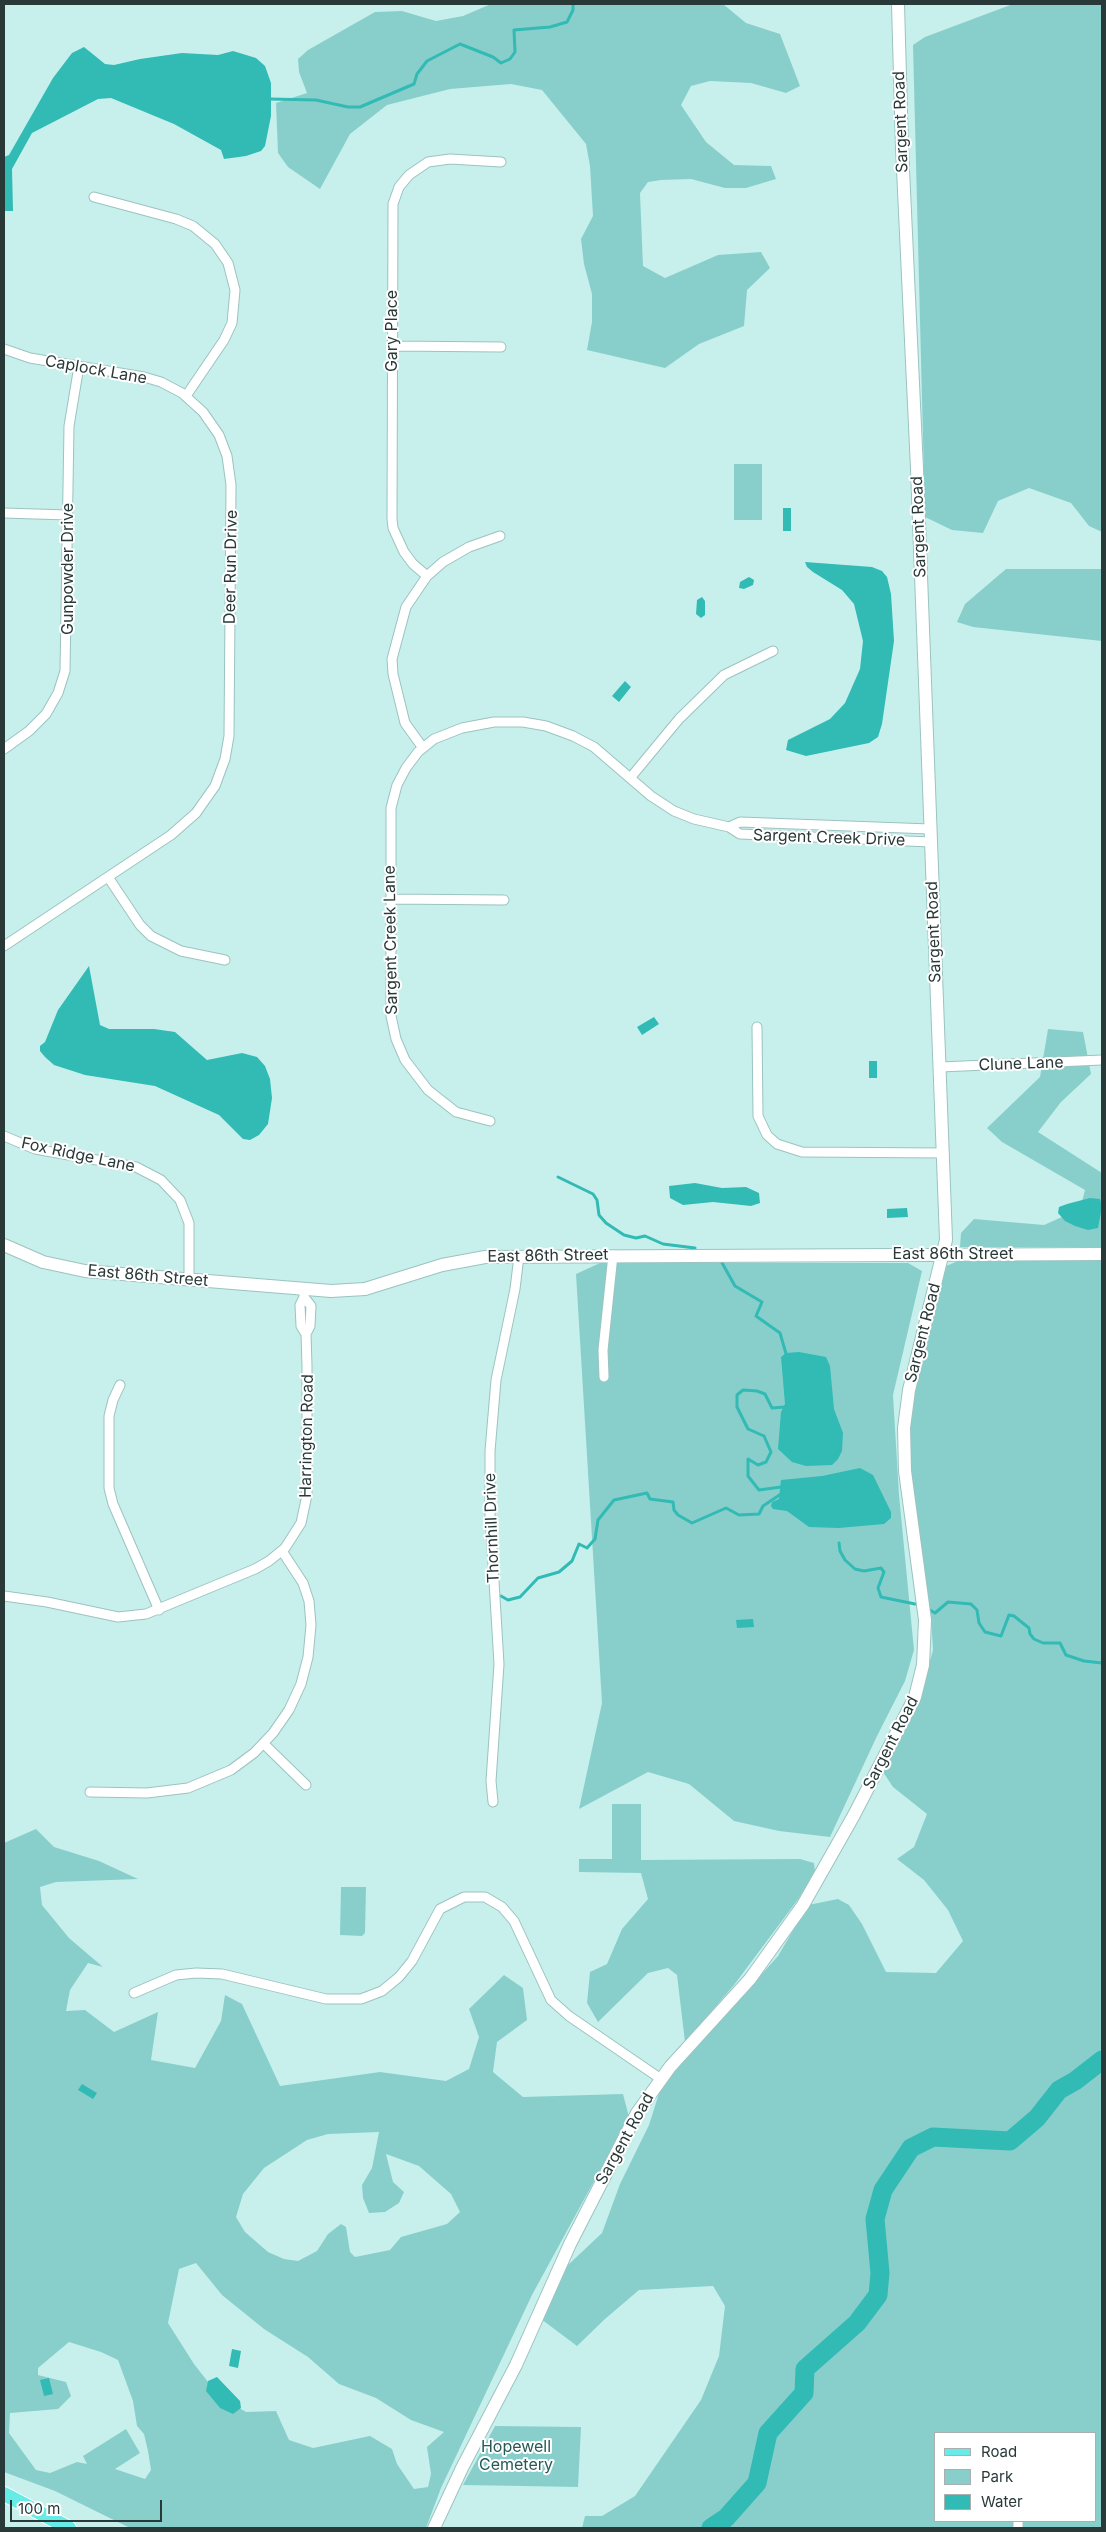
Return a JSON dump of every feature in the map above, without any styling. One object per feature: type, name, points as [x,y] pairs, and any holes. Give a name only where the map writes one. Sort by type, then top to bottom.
[{"type":"main road","points":[[4,2494],[69,2528]]},
{"type":"street","name":"Sargent Road","points":[[434,2528],[458,2476],[516,2365],[593,2198],[637,2113],[661,2079],[750,1979],[791,1924],[825,1869],[916,1693],[924,1659],[925,1626],[905,1471],[904,1428],[909,1390],[946,1240],[898,4]]},
{"type":"street","name":"Gary Place","points":[[427,576],[413,564],[404,552],[393,528],[392,519],[392,216],[399,187],[409,175],[428,162],[450,159],[501,162]]},
{"type":"street","points":[[94,198],[176,219],[193,226],[215,244],[228,263],[235,290],[232,323],[224,340],[186,396]]},
{"type":"street","points":[[392,346],[501,347]]},
{"type":"street","name":"Caplock Lane","points":[[4,349],[30,358],[153,379],[186,396]]},
{"type":"street","name":"Gunpowder Drive","points":[[4,749],[30,731],[46,714],[56,698],[64,676],[67,652],[69,426],[79,366]]},
{"type":"street","name":"Deer Run Drive","points":[[4,946],[171,835],[196,813],[217,782],[228,746],[231,475],[227,456],[219,435],[203,412],[186,396]]},
{"type":"street","points":[[4,513],[68,515]]},
{"type":"street","points":[[423,748],[406,723],[394,685],[392,659],[406,606],[427,576],[443,562],[469,547],[500,536]]},
{"type":"street","points":[[631,777],[679,719],[724,675],[773,651]]},
{"type":"street","name":"Sargent Creek Drive","points":[[423,748],[438,737],[462,728],[494,722],[523,722],[546,726],[582,740],[602,752],[650,796],[674,811],[694,819],[729,827],[740,834],[930,836]]},
{"type":"street","name":"Sargent Creek Lane","points":[[423,748],[401,776],[392,803],[390,1001],[398,1043],[413,1072],[442,1103],[469,1117],[490,1121]]},
{"type":"street","points":[[108,877],[135,918],[151,936],[163,944],[181,951],[226,960]]},
{"type":"street","points":[[390,899],[504,900]]},
{"type":"street","points":[[757,1027],[758,1116],[767,1135],[777,1144],[802,1152],[944,1153]]},
{"type":"street","name":"Clune Lane","points":[[940,1067],[1102,1060]]},
{"type":"street","name":"Fox Ridge Lane","points":[[4,1136],[35,1148],[136,1167],[161,1180],[180,1200],[189,1223],[189,1279]]},
{"type":"street","name":"East 86th Street","points":[[4,1245],[43,1262],[70,1269],[189,1279],[304,1293],[365,1289],[457,1261],[485,1256],[1102,1254]]},
{"type":"street","points":[[604,1376],[603,1350],[613,1255]]},
{"type":"street","name":"Thornhill Drive","points":[[493,1802],[491,1781],[499,1664],[490,1515],[490,1451],[496,1380],[515,1289],[518,1256]]},
{"type":"street","name":"Harrington Road","points":[[4,1596],[47,1602],[118,1617],[146,1614],[256,1569],[282,1551],[299,1528],[307,1500],[306,1334],[310,1326],[311,1306],[304,1293]]},
{"type":"street","points":[[120,1385],[113,1400],[109,1416],[109,1488],[113,1504],[159,1610]]},
{"type":"street","points":[[90,1792],[147,1793],[188,1788],[231,1770],[264,1744],[282,1722],[294,1702],[305,1671],[310,1648],[311,1616],[307,1592],[299,1574],[282,1551]]},
{"type":"street","points":[[264,1744],[306,1785]]},
{"type":"street","points":[[134,1994],[176,1976],[196,1973],[222,1974],[326,1999],[361,1999],[382,1991],[400,1977],[412,1961],[440,1909],[464,1897],[485,1897],[502,1907],[514,1921],[551,2000],[569,2016],[661,2079]]},
{"type":"green space","points":[[491,4],[723,4],[746,23],[780,34],[800,86],[786,93],[751,83],[710,81],[691,86],[681,105],[706,142],[734,165],[771,166],[776,179],[746,188],[725,188],[691,179],[661,180],[648,182],[640,193],[643,266],[665,278],[718,255],[761,252],[770,268],[747,290],[744,326],[699,344],[665,368],[587,350],[592,322],[592,294],[584,264],[581,239],[593,216],[590,166],[586,144],[542,90],[511,84],[450,89],[387,105],[350,134],[320,189],[288,167],[278,153],[276,103],[307,93],[299,72],[298,59],[308,50],[375,12],[402,11],[436,21],[463,16]]},
{"type":"green space","points":[[1013,4],[1102,4],[1102,532],[1089,526],[1071,503],[1029,488],[998,501],[983,533],[952,530],[925,517],[913,45],[925,37]]},
{"type":"green space","points":[[734,464],[762,464],[762,520],[734,520]]},
{"type":"green space","points":[[1006,569],[1102,569],[1102,641],[973,627],[957,622],[965,604]]},
{"type":"green space","points":[[1048,1029],[1083,1032],[1091,1074],[1061,1102],[1038,1132],[1102,1173],[1102,1247],[960,1247],[961,1233],[974,1219],[1044,1225],[1080,1209],[1085,1190],[1002,1142],[987,1128],[1040,1077]]},
{"type":"green space","points":[[1102,1259],[1102,2528],[582,2528],[585,2516],[602,2516],[635,2496],[701,2400],[719,2356],[725,2306],[713,2286],[639,2290],[577,2346],[541,2319],[568,2265],[602,2233],[620,2184],[649,2125],[661,2087],[778,1956],[808,1905],[838,1899],[849,1905],[862,1924],[886,1972],[936,1973],[963,1941],[948,1910],[924,1880],[897,1859],[914,1847],[927,1814],[893,1787],[883,1772],[920,1696],[933,1650],[931,1618],[911,1482],[910,1410],[940,1283],[946,1266],[958,1261]]},
{"type":"green space","points":[[600,1263],[908,1263],[922,1271],[893,1395],[899,1495],[914,1650],[905,1681],[830,1837],[779,1831],[734,1821],[689,1784],[648,1772],[579,1809],[602,1703],[576,1274]]},
{"type":"green space","points":[[612,1804],[641,1804],[641,1860],[800,1859],[814,1863],[815,1871],[799,1898],[734,1985],[685,2042],[677,1975],[668,1968],[648,1973],[598,2022],[587,2003],[590,1972],[607,1964],[622,1929],[648,1899],[641,1873],[579,1872],[579,1859],[612,1859]]},
{"type":"green space","points":[[36,1829],[54,1847],[99,1861],[138,1879],[56,1882],[40,1887],[42,1905],[69,1938],[103,1967],[88,1963],[70,1990],[66,2011],[85,2010],[114,2032],[158,2012],[151,2060],[195,2068],[221,2021],[225,1995],[242,2004],[280,2086],[380,2072],[446,2081],[469,2069],[479,2037],[469,2009],[504,1975],[523,1988],[527,2020],[497,2042],[493,2072],[523,2097],[623,2094],[629,2117],[532,2295],[441,2488],[426,2528],[130,2528],[55,2491],[4,2472],[4,1843]],"holes":[[[379,2132],[372,2168],[362,2185],[363,2198],[369,2213],[385,2212],[399,2203],[404,2192],[393,2182],[386,2154],[419,2166],[451,2194],[460,2212],[447,2224],[401,2237],[390,2250],[355,2257],[350,2252],[346,2227],[341,2224],[328,2234],[317,2251],[298,2261],[284,2259],[268,2252],[245,2232],[236,2217],[243,2194],[264,2168],[307,2140],[328,2134]],[[196,2263],[222,2295],[264,2329],[308,2357],[339,2384],[376,2398],[411,2420],[444,2432],[427,2447],[431,2474],[428,2487],[414,2489],[397,2464],[392,2449],[370,2436],[313,2448],[289,2440],[276,2411],[246,2412],[219,2396],[194,2364],[168,2323],[179,2269]],[[69,2342],[101,2352],[118,2360],[133,2401],[137,2426],[144,2434],[148,2451],[151,2470],[145,2479],[115,2469],[140,2453],[126,2429],[83,2456],[87,2464],[77,2462],[50,2473],[36,2470],[9,2433],[10,2413],[58,2409],[71,2396],[66,2382],[38,2375],[38,2368]]]},
{"type":"green space","points":[[341,1887],[366,1887],[365,1933],[362,1936],[340,1935]]},
{"type":"green space","name":"Hopewell Cemetery","points":[[495,2426],[581,2427],[578,2487],[463,2485]]},
{"type":"water","points":[[84,47],[105,64],[114,65],[182,53],[218,55],[233,51],[256,58],[265,66],[271,83],[271,116],[265,146],[261,151],[246,156],[224,159],[221,150],[174,124],[111,98],[98,99],[32,133],[12,169],[13,211],[4,211],[4,157],[9,155],[53,78],[72,53]]},
{"type":"water","points":[[783,508],[791,508],[791,531],[783,531]]},
{"type":"water","points":[[805,562],[872,567],[882,571],[887,577],[891,594],[894,641],[882,724],[878,737],[869,743],[806,756],[786,750],[788,740],[830,719],[845,703],[860,669],[863,641],[854,604],[842,590],[813,572],[807,567]]},
{"type":"water","points":[[749,577],[754,580],[753,585],[744,589],[739,588],[740,582]]},
{"type":"water","points":[[702,597],[705,601],[705,615],[701,618],[696,614],[697,600]]},
{"type":"water","points":[[625,681],[631,687],[619,702],[612,696]]},
{"type":"water","points":[[89,966],[100,1025],[109,1029],[154,1029],[175,1032],[207,1060],[242,1053],[257,1057],[265,1066],[270,1079],[272,1098],[268,1124],[259,1135],[250,1140],[243,1139],[219,1115],[155,1086],[85,1075],[54,1065],[45,1057],[40,1051],[40,1046],[45,1042],[58,1010]]},
{"type":"water","points":[[654,1017],[659,1024],[642,1035],[637,1027]]},
{"type":"water","points":[[869,1061],[877,1061],[877,1078],[869,1078]]},
{"type":"water","points":[[695,1183],[722,1188],[746,1187],[759,1193],[760,1203],[751,1206],[713,1202],[683,1205],[670,1198],[669,1186]]},
{"type":"water","points":[[1090,1198],[1100,1199],[1102,1207],[1098,1228],[1088,1230],[1075,1226],[1065,1221],[1058,1213],[1059,1207]]},
{"type":"water","points":[[907,1208],[908,1217],[887,1218],[887,1209]]},
{"type":"water","points":[[799,1352],[826,1357],[830,1366],[834,1409],[843,1433],[842,1451],[832,1465],[806,1466],[792,1462],[778,1449],[781,1412],[785,1404],[781,1357],[786,1353]]},
{"type":"water","points":[[860,1468],[873,1475],[891,1512],[891,1518],[884,1524],[839,1528],[809,1527],[787,1511],[773,1509],[771,1506],[772,1502],[779,1499],[781,1480],[822,1476]]},
{"type":"water","points":[[753,1619],[754,1627],[737,1628],[736,1620]]},
{"type":"water","points":[[82,2084],[97,2093],[93,2099],[78,2090]]},
{"type":"water","points":[[232,2349],[241,2351],[238,2368],[229,2366]]},
{"type":"water","points":[[217,2377],[240,2401],[241,2408],[233,2414],[220,2408],[206,2391],[208,2381]]},
{"type":"water","points":[[49,2378],[53,2394],[44,2396],[40,2380]]},
{"type":"waterway","points":[[270,99],[316,100],[348,107],[360,107],[414,84],[417,74],[427,61],[460,44],[493,57],[501,63],[510,59],[515,52],[514,30],[550,27],[567,22],[573,10],[573,4]]},
{"type":"waterway","points":[[558,1177],[593,1194],[597,1200],[599,1215],[606,1223],[624,1235],[636,1238],[645,1236],[663,1244],[695,1248]]},
{"type":"waterway","points":[[721,1261],[735,1286],[762,1302],[756,1316],[780,1333],[787,1357]]},
{"type":"waterway","points":[[781,1487],[759,1490],[748,1476],[748,1459],[758,1465],[766,1462],[771,1452],[764,1436],[748,1429],[737,1407],[737,1395],[743,1390],[757,1391],[765,1394],[772,1408],[785,1407]]},
{"type":"waterway","points":[[501,1596],[508,1600],[520,1597],[538,1578],[559,1572],[572,1561],[579,1544],[587,1548],[595,1539],[598,1520],[614,1500],[647,1493],[650,1499],[673,1502],[674,1510],[678,1515],[692,1523],[726,1508],[739,1515],[759,1514],[763,1506],[781,1494]]},
{"type":"waterway","points":[[839,1543],[840,1551],[845,1560],[855,1569],[864,1571],[881,1568],[884,1572],[878,1588],[881,1597],[915,1604]]},
{"type":"waterway","points":[[930,1610],[935,1613],[948,1602],[971,1604],[977,1610],[979,1623],[985,1632],[1001,1636],[1009,1615],[1014,1616],[1029,1628],[1030,1634],[1034,1639],[1043,1643],[1060,1643],[1066,1655],[1084,1661],[1102,1663]]},
{"type":"waterway","points":[[711,2528],[726,2518],[757,2483],[768,2433],[804,2393],[805,2369],[857,2323],[878,2295],[880,2273],[875,2219],[883,2190],[911,2148],[933,2137],[1010,2141],[1037,2118],[1059,2090],[1075,2081],[1102,2060]]}]
